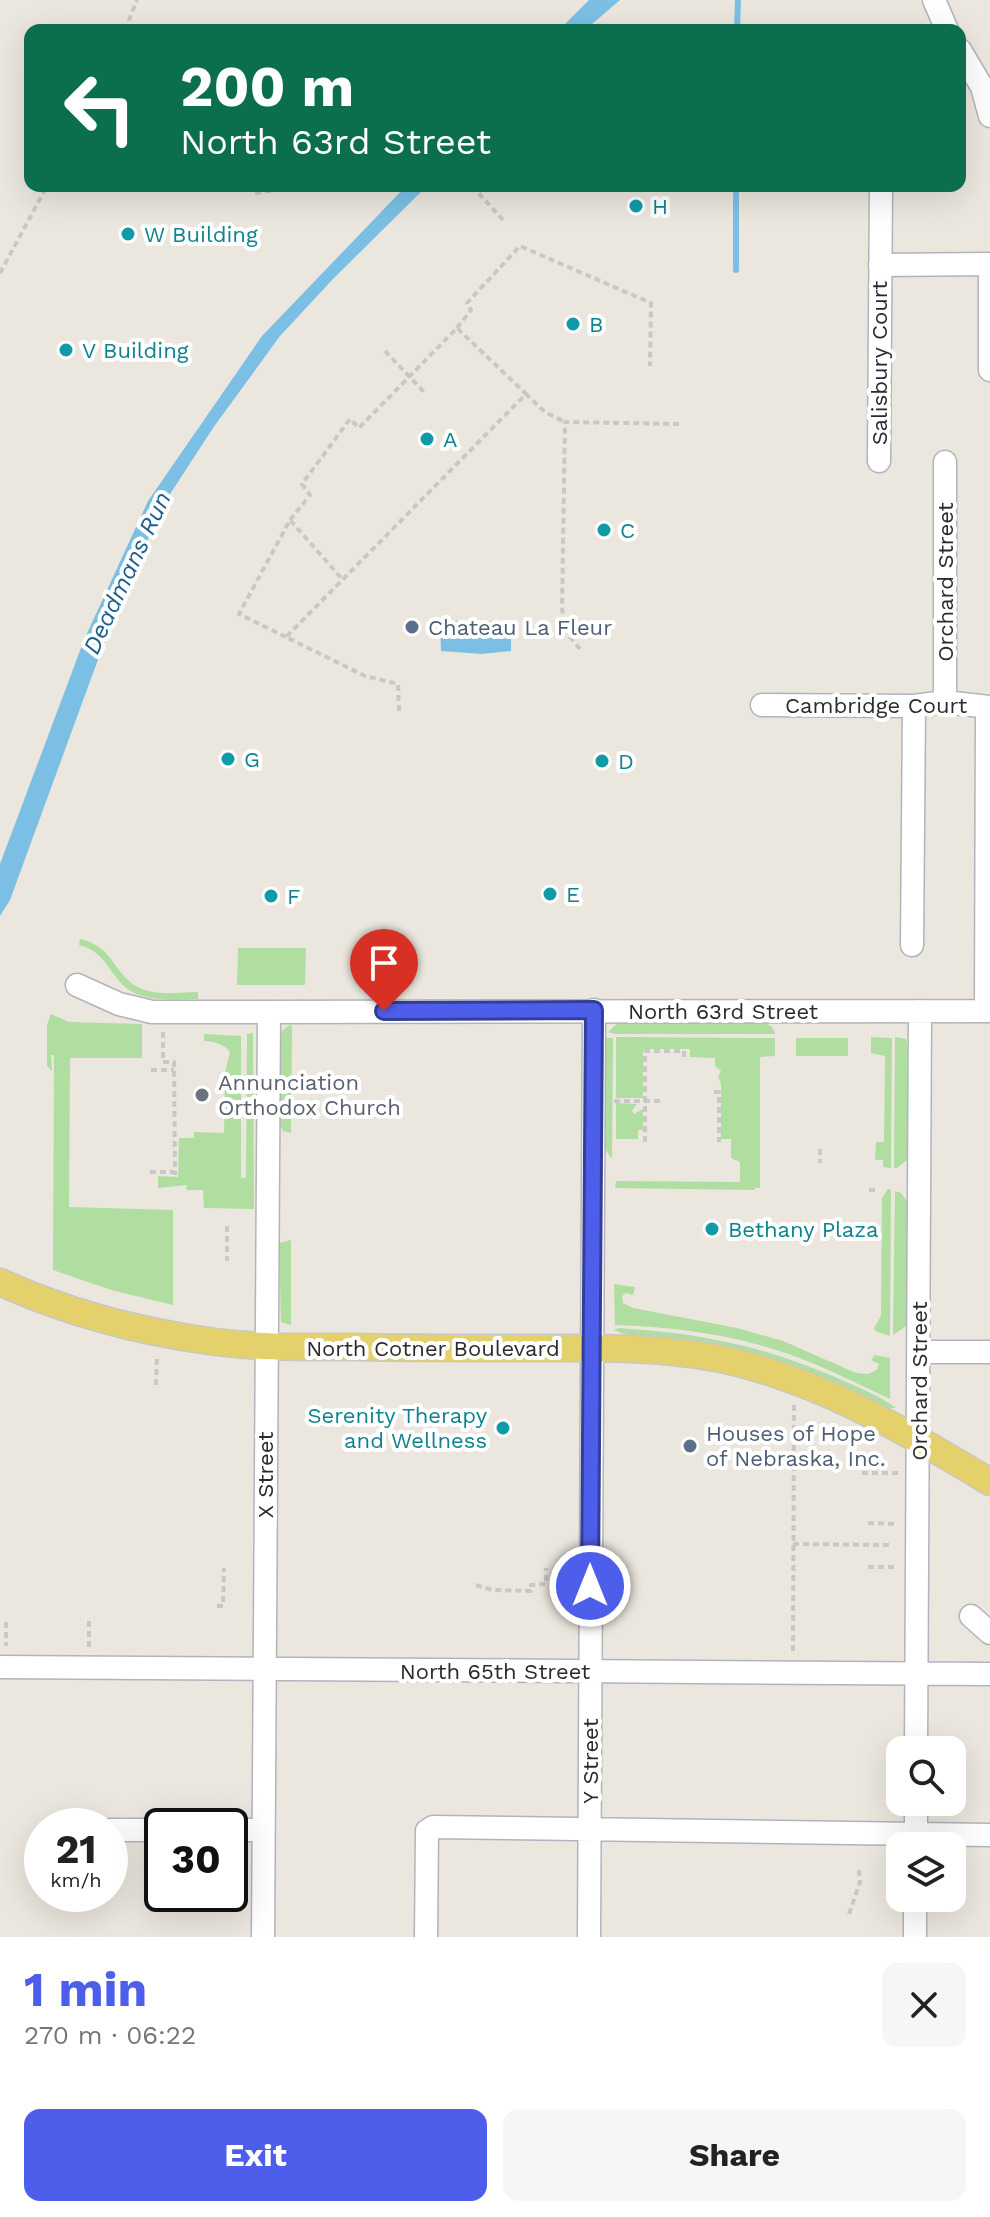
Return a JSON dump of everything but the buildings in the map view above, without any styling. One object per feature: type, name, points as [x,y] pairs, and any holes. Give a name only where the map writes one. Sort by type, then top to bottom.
[{"type":"main road","name":"North Cotner Boulevard","points":[[0,1282],[52,1303],[129,1326],[210,1341],[266,1346],[592,1348],[682,1353],[748,1366],[818,1392],[919,1440],[990,1482]]},
{"type":"street","points":[[934,0],[944,24]]},
{"type":"street","points":[[966,60],[982,87],[990,116]]},
{"type":"street","name":"Salisbury Court","points":[[879,461],[881,192]]},
{"type":"street","points":[[990,264],[990,370]]},
{"type":"street","name":"Salisbury Court","points":[[880,265],[990,264]]},
{"type":"street","name":"Orchard Street","points":[[945,462],[945,702]]},
{"type":"street","name":"Cambridge Court","points":[[762,705],[914,706],[945,702],[988,707]]},
{"type":"street","points":[[912,945],[914,706]]},
{"type":"street","points":[[988,707],[988,1011]]},
{"type":"street","name":"North 63rd Street","points":[[77,985],[119,1004],[152,1012],[988,1011]]},
{"type":"street","name":"Y Street","points":[[589,1937],[594,1010]]},
{"type":"street","name":"Orchard Street","points":[[916,1736],[920,1011]]},
{"type":"street","name":"X Street","points":[[263,1937],[269,1013]]},
{"type":"street","points":[[918,1352],[990,1352]]},
{"type":"street","points":[[971,1616],[990,1633]]},
{"type":"street","name":"North 65th Street","points":[[3,1657],[264,1668],[990,1674]]},
{"type":"street","points":[[426,1937],[427,1831],[433,1827],[886,1839]]},
{"type":"street","points":[[248,1830],[263,1830]]},
{"type":"street","points":[[966,1837],[990,1835]]},
{"type":"street","points":[[915,1912],[915,1937]]},
{"type":"path","points":[[127,24],[137,0]]},
{"type":"path","points":[[0,273],[44,192]]},
{"type":"path","points":[[255,193],[262,192]]},
{"type":"path","points":[[478,192],[503,220]]},
{"type":"path","points":[[399,711],[398,684],[365,676],[239,614],[290,520],[310,495],[302,484],[350,419],[359,428],[457,328],[471,310],[467,303],[520,246],[651,303],[650,366]]},
{"type":"path","points":[[457,328],[545,412],[565,422],[680,424]]},
{"type":"path","points":[[385,351],[425,393]]},
{"type":"path","points":[[286,637],[526,394]]},
{"type":"path","points":[[565,422],[562,610],[570,637],[580,649]]},
{"type":"path","points":[[290,520],[343,580]]},
{"type":"path","points":[[150,1172],[175,1174],[174,1062],[163,1062],[163,1032]]},
{"type":"path","points":[[645,1142],[645,1051],[684,1051],[684,1057]]},
{"type":"path","points":[[151,1070],[174,1070]]},
{"type":"path","points":[[714,1092],[719,1092],[719,1142]]},
{"type":"path","points":[[614,1101],[660,1101]]},
{"type":"path","points":[[820,1149],[820,1163]]},
{"type":"path","points":[[227,1226],[227,1261]]},
{"type":"path","points":[[156,1385],[157,1355]]},
{"type":"path","points":[[793,1651],[794,1405]]},
{"type":"path","points":[[862,1473],[905,1473]]},
{"type":"path","points":[[868,1523],[905,1524]]},
{"type":"path","points":[[793,1544],[891,1545]]},
{"type":"path","points":[[868,1567],[904,1567]]},
{"type":"path","points":[[217,1606],[223,1606],[224,1568]]},
{"type":"path","points":[[476,1585],[492,1590],[531,1591],[531,1585],[546,1584],[546,1568]]},
{"type":"path","points":[[89,1621],[89,1647]]},
{"type":"path","points":[[3,1657],[6,1622]]},
{"type":"path","points":[[849,1914],[862,1869]]},
{"type":"green space","points":[[80,939],[100,948],[132,984],[162,993],[198,992],[198,999],[156,999],[137,994],[120,982],[98,955],[79,945]]},
{"type":"green space","points":[[238,948],[306,948],[305,985],[237,985]]},
{"type":"green space","points":[[51,1014],[69,1022],[142,1024],[142,1058],[70,1058],[69,1207],[173,1210],[173,1305],[111,1290],[53,1270],[54,1055],[51,1055],[52,1071],[47,1066],[47,1025]]},
{"type":"green space","points":[[763,1022],[772,1027],[775,1034],[608,1032],[618,1023]]},
{"type":"green space","points":[[291,1024],[291,1133],[283,1131],[279,1124],[279,1041],[282,1031]]},
{"type":"green space","points":[[253,1033],[254,1209],[204,1208],[203,1190],[186,1190],[187,1185],[158,1188],[158,1176],[178,1177],[179,1138],[194,1138],[194,1132],[224,1133],[225,1073],[230,1052],[222,1045],[204,1041],[204,1034],[241,1036],[241,1178],[246,1178],[247,1034]]},
{"type":"green space","points":[[616,1037],[775,1038],[775,1056],[760,1057],[760,1188],[615,1188],[616,1181],[740,1182],[740,1162],[731,1158],[731,1139],[721,1139],[721,1084],[718,1077],[721,1071],[715,1066],[715,1058],[690,1057],[690,1049],[643,1049],[643,1098],[616,1098]]},
{"type":"green space","points":[[871,1037],[892,1038],[891,1168],[883,1167],[883,1160],[875,1160],[876,1142],[884,1142],[885,1056],[871,1053]]},
{"type":"green space","points":[[895,1037],[906,1039],[907,1043],[907,1160],[897,1168],[894,1168]]},
{"type":"green space","points":[[606,1038],[613,1038],[612,1159],[604,1148]]},
{"type":"green space","points":[[796,1038],[848,1038],[848,1056],[796,1056]]},
{"type":"green space","points":[[616,1103],[637,1104],[632,1111],[634,1114],[643,1109],[643,1130],[638,1130],[638,1139],[616,1139]]},
{"type":"green space","points":[[888,1189],[891,1190],[890,1336],[874,1328],[881,1316],[882,1198]]},
{"type":"green space","points":[[895,1191],[907,1201],[907,1313],[906,1326],[893,1335]]},
{"type":"green space","points":[[291,1240],[291,1325],[281,1322],[279,1243]]},
{"type":"green space","points":[[614,1284],[635,1287],[633,1295],[626,1293],[622,1296],[623,1303],[633,1308],[737,1328],[783,1341],[856,1373],[868,1374],[877,1370],[879,1364],[871,1360],[875,1355],[890,1358],[890,1399],[812,1363],[764,1346],[691,1331],[615,1325]]},
{"type":"green space","points":[[614,1330],[676,1333],[755,1349],[835,1377],[896,1408],[887,1408],[824,1380],[760,1357],[695,1342],[626,1335]]},
{"type":"water","points":[[589,0],[620,0],[592,24],[565,24]]},
{"type":"water","name":"Deadmans Run","points":[[400,192],[421,192],[280,336],[213,428],[161,508],[103,646],[10,900],[0,916],[0,864],[84,640],[148,501],[262,336]]},
{"type":"water","points":[[440,621],[511,621],[511,651],[482,654],[441,651]]},
{"type":"waterway","points":[[737,24],[738,0]]},
{"type":"waterway","points":[[736,192],[736,270]]},
{"type":"place","name":"H","points":[[636,206]]},
{"type":"place","name":"W Building","points":[[128,234]]},
{"type":"place","name":"B","points":[[573,324]]},
{"type":"place","name":"V Building","points":[[66,350]]},
{"type":"place","name":"A","points":[[427,439]]},
{"type":"place","name":"C","points":[[604,530]]},
{"type":"place","name":"Chateau La Fleur","points":[[412,627]]},
{"type":"place","name":"G","points":[[228,759]]},
{"type":"place","name":"D","points":[[602,761]]},
{"type":"place","name":"E","points":[[550,894]]},
{"type":"place","name":"F","points":[[271,896]]},
{"type":"place","name":"Annunciation Orthodox Church","points":[[202,1095]]},
{"type":"place","name":"Bethany Plaza","points":[[712,1229]]},
{"type":"place","name":"Serenity Therapy and Wellness","points":[[503,1428]]},
{"type":"place","name":"Houses of Hope of Nebraska, Inc.","points":[[690,1446]]},
{"type":"route","points":[[384,1011],[594,1010],[590,1586]]}]
